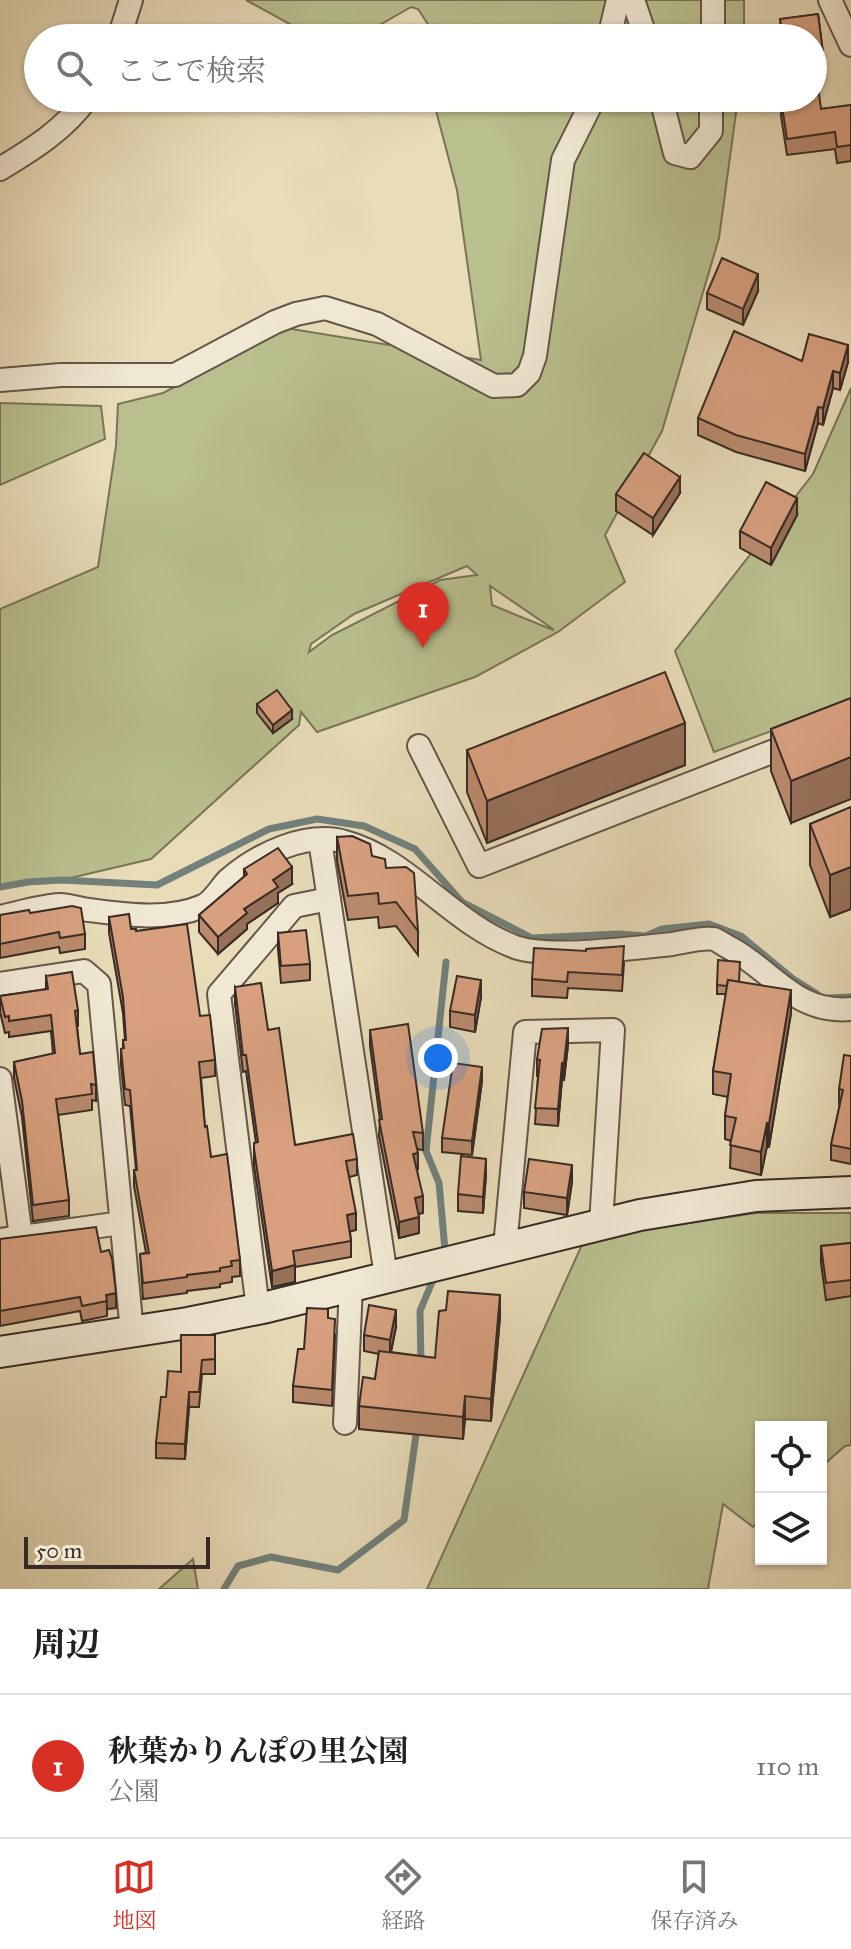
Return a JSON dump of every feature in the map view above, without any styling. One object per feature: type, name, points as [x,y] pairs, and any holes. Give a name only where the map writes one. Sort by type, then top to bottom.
[{"type":"street","points":[[123,24],[131,0]]},
{"type":"street","points":[[612,24],[618,0]]},
{"type":"street","points":[[633,0],[641,24]]},
{"type":"street","points":[[713,0],[713,24]]},
{"type":"street","points":[[830,0],[851,45]]},
{"type":"street","points":[[0,169],[45,141],[78,112]]},
{"type":"street","points":[[0,380],[61,375],[175,375],[275,322],[325,308],[377,324],[494,386],[517,385],[529,373],[535,356],[563,160],[587,112]]},
{"type":"street","points":[[665,112],[675,153],[690,157],[711,131],[711,112]]},
{"type":"street","points":[[419,746],[479,866],[851,721]]},
{"type":"street","points":[[0,917],[61,905],[135,915],[178,914],[207,904],[229,880],[261,859],[302,840],[344,841],[388,860],[462,919],[516,947],[550,952],[639,948],[714,939],[751,959],[781,988],[809,1003],[839,1010],[851,1009]]},
{"type":"street","points":[[320,840],[386,1276]]},
{"type":"street","points":[[258,1309],[219,994],[294,906],[329,899]]},
{"type":"street","points":[[0,984],[84,971],[99,984],[132,1332]]},
{"type":"street","points":[[505,1247],[525,1032],[613,1030],[601,1224]]},
{"type":"street","points":[[0,1079],[11,1238],[121,1223]]},
{"type":"street","points":[[0,1352],[258,1309],[640,1215],[756,1196],[851,1192]]},
{"type":"street","points":[[345,1423],[351,1285]]},
{"type":"green space","points":[[246,0],[744,0],[744,24],[428,24],[418,9],[411,7],[381,24],[290,24]]},
{"type":"green space","points":[[436,112],[736,112],[719,238],[662,431],[605,535],[625,582],[558,632],[475,677],[317,732],[301,712],[299,725],[151,859],[62,880],[0,887],[0,609],[98,567],[116,446],[118,404],[163,393],[286,328],[481,360],[457,190]],"holes":[[[467,566],[477,575],[440,580],[332,635],[309,652],[311,644],[354,614]],[[490,586],[553,629],[492,605]]]},
{"type":"green space","points":[[851,388],[851,702],[714,752],[675,651],[813,474]]},
{"type":"green space","points":[[0,403],[101,406],[105,439],[0,485]]},
{"type":"green space","points":[[756,1213],[851,1213],[851,1445],[845,1446],[827,1462],[827,1421],[755,1421],[755,1525],[753,1527],[723,1504],[708,1589],[427,1589],[585,1238]]},
{"type":"green space","points":[[193,1559],[198,1589],[159,1589]]},
{"type":"building","points":[[818,14],[819,24],[781,24],[780,19]]},
{"type":"building","points":[[851,105],[851,145],[837,147],[835,132],[787,139],[783,112],[827,112],[827,108]]},
{"type":"building","points":[[722,258],[758,274],[743,309],[707,293]]},
{"type":"building","points":[[734,331],[802,361],[809,334],[848,345],[840,373],[833,371],[823,408],[818,407],[805,454],[736,435],[698,418]]},
{"type":"building","points":[[644,453],[680,477],[653,518],[616,494]]},
{"type":"building","points":[[766,482],[797,498],[771,548],[740,531]]},
{"type":"building","points":[[665,672],[685,723],[487,801],[467,750]]},
{"type":"building","points":[[277,690],[292,710],[273,725],[257,704]]},
{"type":"building","points":[[851,698],[851,757],[791,781],[771,729]]},
{"type":"building","points":[[851,807],[851,867],[830,875],[810,824]]},
{"type":"building","points":[[352,836],[370,844],[372,856],[385,859],[386,868],[406,867],[414,873],[418,931],[396,902],[379,904],[378,893],[348,896],[337,837]]},
{"type":"building","points":[[278,848],[292,867],[273,880],[278,887],[244,909],[247,913],[218,937],[199,915],[247,874],[244,869]]},
{"type":"building","points":[[72,906],[81,908],[85,934],[60,938],[59,932],[0,944],[0,915]]},
{"type":"building","points":[[129,914],[131,929],[136,931],[187,924],[200,1016],[210,1015],[215,1060],[199,1062],[205,1127],[211,1157],[227,1154],[240,1260],[231,1261],[232,1266],[220,1268],[220,1271],[143,1283],[140,1254],[149,1253],[134,1170],[137,1170],[130,1090],[125,1089],[121,1049],[124,1048],[123,1040],[126,1040],[123,997],[109,917]]},
{"type":"building","points":[[306,930],[310,964],[281,966],[278,933]]},
{"type":"building","points":[[624,946],[622,975],[568,972],[567,982],[532,979],[534,948],[586,951]]},
{"type":"building","points":[[718,960],[740,962],[739,982],[728,980],[727,986],[717,985]]},
{"type":"building","points":[[72,972],[80,1054],[93,1052],[96,1085],[91,1084],[92,1094],[56,1099],[69,1200],[33,1205],[22,1101],[14,1062],[55,1053],[51,1015],[9,1021],[9,1016],[5,1017],[0,996],[48,989],[46,976]]},
{"type":"building","points":[[457,976],[481,980],[475,1015],[450,1011]]},
{"type":"building","points":[[728,980],[791,990],[769,1124],[761,1152],[730,1145],[736,1118],[725,1116],[731,1074],[713,1071]]},
{"type":"building","points":[[261,983],[268,1030],[279,1028],[295,1145],[353,1134],[357,1159],[346,1161],[356,1213],[347,1215],[351,1241],[293,1251],[295,1265],[272,1271],[254,1149],[254,1143],[258,1142],[235,987]]},
{"type":"building","points":[[408,1024],[423,1133],[413,1132],[418,1153],[413,1154],[423,1196],[415,1198],[419,1217],[399,1222],[379,1120],[382,1119],[370,1030]]},
{"type":"building","points":[[568,1028],[558,1109],[535,1108],[542,1029]]},
{"type":"building","points":[[844,1055],[851,1056],[851,1149],[831,1145],[843,1090],[839,1089]]},
{"type":"building","points":[[453,1063],[482,1067],[472,1141],[442,1138]]},
{"type":"building","points":[[461,1156],[486,1159],[483,1197],[458,1194]]},
{"type":"building","points":[[529,1159],[572,1165],[567,1198],[524,1192]]},
{"type":"building","points":[[96,1227],[101,1252],[109,1250],[112,1259],[116,1293],[106,1295],[107,1301],[82,1306],[80,1297],[0,1311],[0,1239]]},
{"type":"building","points":[[851,1243],[851,1280],[826,1283],[821,1246]]},
{"type":"building","points":[[448,1291],[500,1295],[491,1399],[465,1396],[463,1417],[359,1406],[363,1377],[375,1379],[379,1351],[435,1358],[439,1311],[446,1310]]},
{"type":"building","points":[[369,1305],[396,1310],[390,1340],[364,1335]]},
{"type":"building","points":[[307,1308],[328,1309],[328,1318],[335,1319],[332,1390],[293,1386],[298,1349],[304,1349]]},
{"type":"building","points":[[181,1335],[215,1335],[215,1359],[202,1360],[199,1392],[189,1392],[185,1444],[156,1443],[161,1397],[166,1397],[168,1371],[181,1372]]},
{"type":"waterway","points":[[0,887],[62,880],[157,885],[269,829],[317,819],[364,826],[415,849],[462,902],[532,938],[618,934],[646,936],[662,929],[709,924],[741,936],[793,979],[817,994]]},
{"type":"waterway","points":[[442,1256],[445,1250],[439,1183],[426,1151],[446,962]]},
{"type":"waterway","points":[[829,998],[851,997]]},
{"type":"waterway","points":[[421,1364],[420,1311],[435,1275]]},
{"type":"waterway","points":[[224,1589],[238,1566],[271,1557],[338,1570],[404,1520],[417,1428]]},
{"type":"place","name":"秋葉かりんぽの里公園","points":[[423,648]]}]
